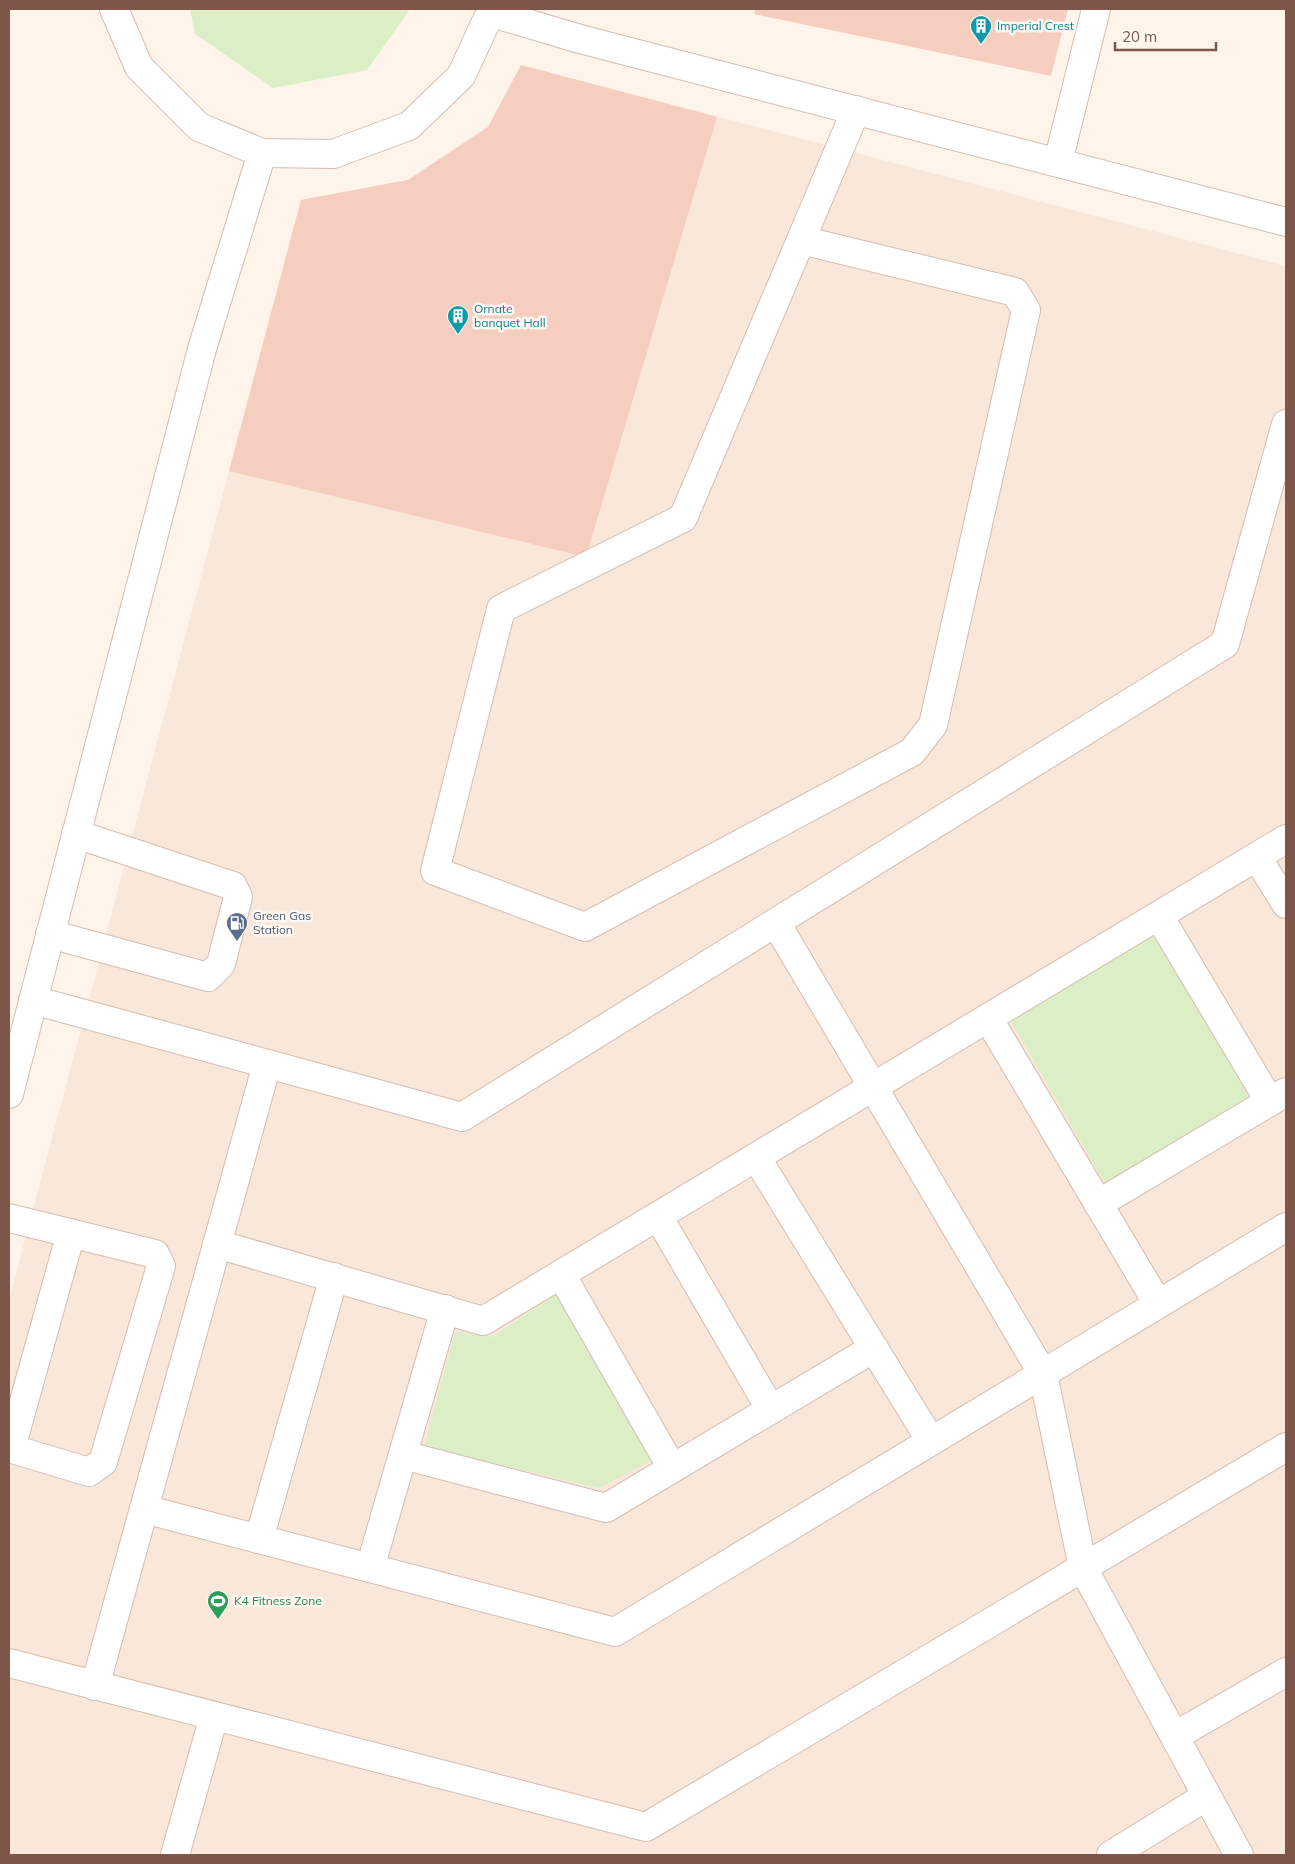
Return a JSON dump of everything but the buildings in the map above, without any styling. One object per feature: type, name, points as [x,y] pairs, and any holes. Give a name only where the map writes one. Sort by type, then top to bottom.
[{"type":"street","points":[[114,9],[139,67],[199,127],[262,152],[333,154],[409,126],[461,76],[492,11],[580,39],[1286,222]]},
{"type":"street","points":[[1058,162],[1096,9]]},
{"type":"street","points":[[801,240],[1015,292],[1026,310],[934,725],[912,752],[585,927],[435,871],[501,609],[683,518],[856,110]]},
{"type":"street","points":[[9,1094],[202,349],[262,152]]},
{"type":"street","points":[[33,1000],[462,1117],[1225,644],[1285,436]]},
{"type":"street","points":[[50,934],[208,977],[221,964],[238,897],[233,886],[76,834]]},
{"type":"street","points":[[217,1244],[483,1321],[1286,840]]},
{"type":"street","points":[[1257,857],[1286,904]]},
{"type":"street","points":[[1098,1204],[1278,1097],[1159,916]]},
{"type":"street","points":[[776,923],[1043,1374],[1083,1568],[1240,1855]]},
{"type":"street","points":[[988,1018],[1158,1304]]},
{"type":"street","points":[[95,1686],[267,1064]]},
{"type":"street","points":[[756,1157],[931,1441]]},
{"type":"street","points":[[658,1216],[771,1410]]},
{"type":"street","points":[[9,1218],[72,1233],[154,1254],[161,1266],[103,1462],[90,1472],[10,1448],[72,1233]]},
{"type":"street","points":[[144,1509],[615,1632],[1286,1227]]},
{"type":"street","points":[[561,1274],[672,1468]]},
{"type":"street","points":[[259,1539],[334,1277]]},
{"type":"street","points":[[370,1568],[445,1309]]},
{"type":"street","points":[[403,1455],[606,1508],[874,1348]]},
{"type":"street","points":[[9,1663],[646,1827],[1286,1447]]},
{"type":"street","points":[[1175,1736],[1286,1672]]},
{"type":"street","points":[[175,1855],[214,1716]]},
{"type":"street","points":[[1111,1855],[1207,1796]]},
{"type":"shaded area","points":[[521,65],[1286,266],[1286,1855],[9,1855],[9,1300],[301,200],[408,180],[488,127]]},
{"type":"green space","points":[[190,9],[410,9],[367,70],[273,88],[195,34]]},
{"type":"green space","points":[[1154,932],[1249,1096],[1106,1185],[1011,1021]]},
{"type":"green space","points":[[557,1294],[651,1461],[599,1488],[424,1447],[455,1332],[492,1337]]},
{"type":"place","name":"Imperial Crest","points":[[981,45]]},
{"type":"place","name":"Ornate banquet Hall","points":[[458,335]]},
{"type":"place","name":"Green Gas Station","points":[[237,942]]},
{"type":"place","name":"K4 Fitness Zone","points":[[218,1620]]}]
